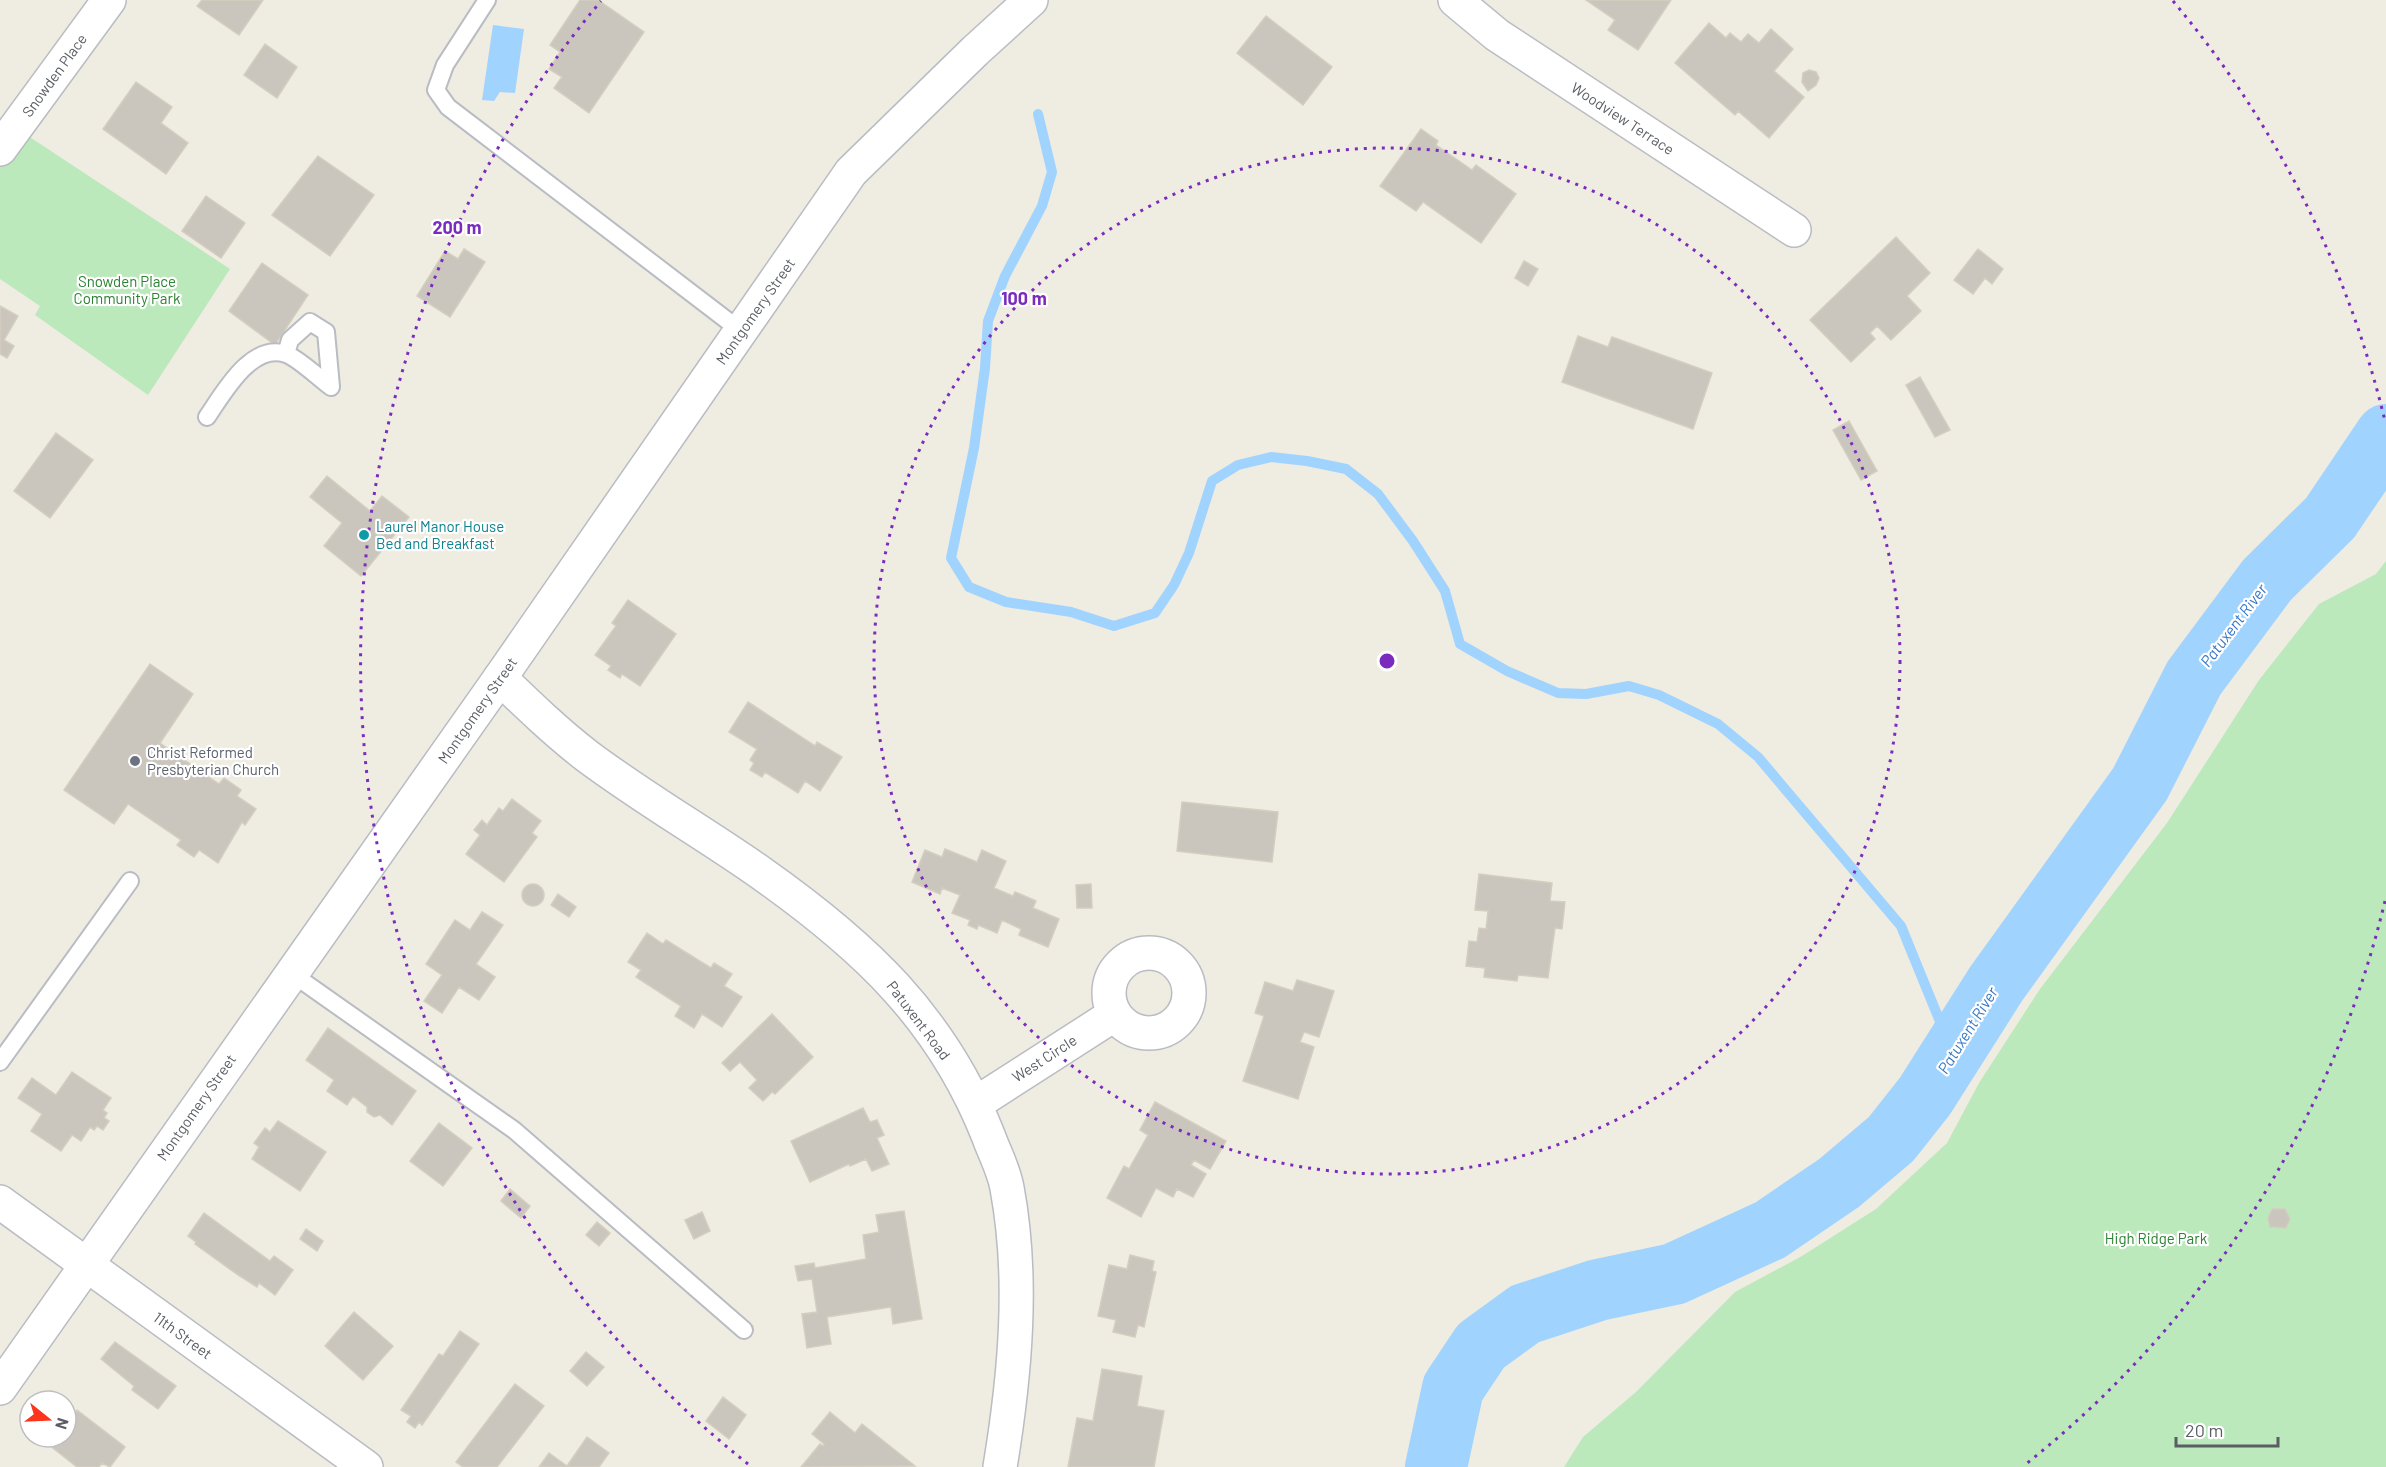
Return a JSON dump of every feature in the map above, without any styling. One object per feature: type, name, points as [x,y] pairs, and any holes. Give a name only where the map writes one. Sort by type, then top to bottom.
[{"type":"street","name":"Snowden Place","points":[[0,149],[109,0]]},
{"type":"street","name":"Montgomery Street","points":[[0,1388],[500,678],[851,172],[975,51],[1031,0]]},
{"type":"street","name":"Woodview Terrace","points":[[1455,0],[1497,35],[1794,230]]},
{"type":"street","name":"Patuxent Road","points":[[500,678],[550,726],[588,757],[759,872],[861,950],[902,992],[939,1041],[975,1104],[1007,1185],[1017,1261],[1008,1416],[1000,1467]]},
{"type":"street","name":"West Circle","points":[[975,1104],[1115,1014]]},
{"type":"street","name":"11th Street","points":[[0,1202],[366,1467]]},
{"type":"lane","points":[[487,0],[445,64],[436,90],[448,107],[741,331]]},
{"type":"lane","points":[[207,417],[237,372],[266,354],[286,354]]},
{"type":"lane","points":[[0,1062],[130,881]]},
{"type":"lane","points":[[291,973],[514,1130],[744,1330]]},
{"type":"green space","name":"Snowden Place Community Park","points":[[16,128],[230,269],[148,395],[35,315],[40,306],[0,279],[0,150]]},
{"type":"green space","name":"High Ridge Park","points":[[2386,561],[2386,1467],[1564,1467],[1583,1437],[1636,1392],[1735,1292],[1802,1256],[1876,1209],[1947,1143],[1979,1083],[2040,989],[2167,823],[2259,680],[2319,604],[2376,574]]},
{"type":"water","points":[[493,25],[524,29],[515,93],[500,92],[494,101],[482,100]]},
{"type":"building","points":[[202,0],[263,0],[239,35],[197,6]]},
{"type":"building","points":[[580,0],[598,0],[644,32],[589,113],[554,88],[562,77],[549,69],[560,52],[550,45]]},
{"type":"building","points":[[1586,0],[1671,0],[1638,50],[1608,30],[1615,20]]},
{"type":"building","points":[[1266,16],[1332,67],[1303,105],[1237,53]]},
{"type":"building","points":[[1709,23],[1726,38],[1730,33],[1741,42],[1748,34],[1759,43],[1771,29],[1793,49],[1774,71],[1804,97],[1769,138],[1738,111],[1735,115],[1675,63]]},
{"type":"building","points":[[265,44],[297,67],[277,98],[244,75]]},
{"type":"building","points":[[1809,70],[1816,72],[1819,78],[1816,85],[1808,91],[1802,82],[1803,73]]},
{"type":"building","points":[[136,82],[172,107],[161,123],[188,143],[166,174],[103,129]]},
{"type":"building","points":[[1421,129],[1438,141],[1436,145],[1472,170],[1476,165],[1516,194],[1481,243],[1423,202],[1416,211],[1380,186]]},
{"type":"building","points":[[318,156],[374,195],[330,256],[272,215]]},
{"type":"building","points":[[206,196],[245,223],[221,258],[182,231]]},
{"type":"building","points":[[1896,237],[1930,273],[1907,296],[1921,311],[1891,340],[1877,326],[1870,333],[1875,339],[1851,362],[1810,320]]},
{"type":"building","points":[[464,249],[485,262],[450,317],[417,296],[445,251],[458,259]]},
{"type":"building","points":[[1978,249],[2003,269],[1992,284],[1985,278],[1973,294],[1954,280]]},
{"type":"building","points":[[1524,261],[1538,269],[1528,286],[1515,278]]},
{"type":"building","points":[[262,263],[308,295],[275,345],[229,311]]},
{"type":"building","points":[[0,306],[18,316],[4,340],[14,346],[7,358],[0,354]]},
{"type":"building","points":[[1578,336],[1608,347],[1612,337],[1712,373],[1693,429],[1562,382]]},
{"type":"building","points":[[1920,377],[1950,430],[1935,437],[1906,385]]},
{"type":"building","points":[[1849,421],[1877,471],[1861,480],[1833,430]]},
{"type":"building","points":[[56,433],[93,460],[50,518],[14,491]]},
{"type":"building","name":"Laurel Manor House Bed and Breakfast","points":[[327,476],[370,511],[382,496],[409,517],[361,576],[324,546],[342,523],[310,497]]},
{"type":"building","points":[[628,600],[676,634],[640,686],[622,674],[620,678],[608,670],[611,666],[595,655],[616,626],[612,623]]},
{"type":"building","name":"Christ Reformed Presbyterian Church","points":[[150,664],[193,694],[160,743],[219,784],[224,778],[241,790],[237,796],[256,809],[245,825],[242,822],[218,863],[199,850],[194,857],[177,845],[181,840],[128,804],[114,824],[64,790]]},
{"type":"building","points":[[748,702],[815,746],[817,742],[842,757],[820,791],[805,781],[798,793],[765,772],[762,777],[750,770],[754,763],[750,760],[757,749],[729,732]]},
{"type":"building","points":[[512,799],[541,821],[532,833],[537,837],[504,882],[466,854],[480,835],[474,830],[482,820],[487,825],[499,808],[503,811]]},
{"type":"building","points":[[1182,802],[1278,812],[1272,862],[1177,851]]},
{"type":"building","points":[[945,849],[977,862],[982,850],[1006,861],[994,888],[1013,896],[1015,892],[1036,901],[1033,908],[1059,919],[1048,947],[1019,935],[1021,929],[1002,920],[997,933],[978,925],[977,929],[968,925],[970,920],[952,913],[960,895],[942,888],[940,894],[912,882],[925,850],[942,857]]},
{"type":"building","points":[[1479,874],[1552,883],[1550,901],[1565,902],[1562,929],[1555,928],[1548,978],[1518,975],[1517,981],[1484,977],[1485,968],[1466,966],[1469,941],[1477,942],[1479,928],[1486,929],[1488,911],[1475,910]]},
{"type":"building","points":[[533,884],[541,887],[544,895],[541,903],[533,906],[525,903],[522,895],[525,887]]},
{"type":"building","points":[[1091,884],[1092,908],[1077,908],[1076,885]]},
{"type":"building","points":[[558,894],[576,907],[569,917],[551,905]]},
{"type":"building","points":[[482,912],[503,925],[476,964],[495,977],[479,1000],[459,987],[442,1013],[424,1001],[442,975],[426,964],[455,920],[470,930]]},
{"type":"building","points":[[647,933],[663,944],[666,940],[711,968],[714,963],[732,974],[724,986],[742,997],[722,1027],[702,1014],[694,1028],[675,1016],[681,1006],[636,977],[641,970],[628,962]]},
{"type":"building","points":[[1297,980],[1334,991],[1319,1037],[1304,1032],[1300,1042],[1314,1047],[1298,1099],[1243,1081],[1264,1016],[1255,1013],[1265,982],[1293,991]]},
{"type":"building","points":[[772,1014],[813,1057],[775,1094],[772,1092],[763,1101],[749,1088],[757,1080],[740,1062],[730,1071],[722,1063]]},
{"type":"building","points":[[328,1028],[416,1091],[392,1125],[380,1115],[374,1117],[367,1112],[367,1107],[353,1096],[347,1105],[327,1091],[334,1080],[306,1060]]},
{"type":"building","points":[[72,1072],[111,1098],[103,1110],[107,1113],[104,1118],[109,1121],[103,1130],[97,1126],[94,1130],[90,1127],[81,1141],[72,1135],[61,1151],[31,1131],[42,1114],[18,1098],[32,1078],[56,1095]]},
{"type":"building","points":[[1155,1102],[1226,1141],[1210,1169],[1194,1160],[1191,1165],[1206,1174],[1193,1197],[1177,1189],[1173,1197],[1156,1188],[1141,1217],[1107,1198],[1124,1166],[1129,1169],[1148,1135],[1140,1130]]},
{"type":"building","points":[[863,1108],[870,1122],[877,1120],[884,1135],[877,1138],[889,1164],[872,1171],[866,1159],[850,1166],[849,1164],[810,1182],[791,1141]]},
{"type":"building","points":[[278,1121],[326,1152],[300,1191],[252,1159],[259,1147],[254,1143],[265,1128],[270,1132]]},
{"type":"building","points":[[439,1123],[472,1148],[443,1186],[410,1161]]},
{"type":"building","points":[[510,1189],[530,1206],[521,1218],[501,1201]]},
{"type":"building","points":[[2272,1209],[2285,1209],[2290,1219],[2286,1228],[2270,1227],[2268,1218]]},
{"type":"building","points":[[904,1211],[922,1319],[893,1324],[891,1307],[827,1317],[831,1344],[807,1348],[802,1314],[817,1312],[812,1279],[798,1281],[795,1266],[814,1263],[815,1268],[866,1259],[863,1235],[879,1232],[876,1215]]},
{"type":"building","points":[[702,1212],[710,1231],[694,1239],[685,1220]]},
{"type":"building","points":[[204,1213],[270,1261],[274,1256],[293,1270],[275,1295],[259,1283],[257,1287],[238,1275],[195,1244],[196,1242],[188,1236]]},
{"type":"building","points":[[597,1222],[610,1233],[599,1246],[586,1235]]},
{"type":"building","points":[[306,1229],[323,1241],[317,1251],[300,1239]]},
{"type":"building","points":[[1130,1255],[1154,1261],[1152,1271],[1156,1272],[1144,1327],[1138,1325],[1135,1337],[1113,1332],[1116,1320],[1098,1316],[1109,1265],[1127,1269]]},
{"type":"building","points":[[354,1312],[393,1346],[363,1380],[325,1346]]},
{"type":"building","points":[[460,1331],[479,1344],[422,1425],[419,1422],[415,1428],[407,1422],[411,1416],[401,1410],[439,1354],[443,1356]]},
{"type":"building","points":[[115,1342],[176,1386],[158,1409],[132,1390],[134,1386],[101,1359]]},
{"type":"building","points":[[586,1352],[604,1367],[587,1386],[570,1371]]},
{"type":"building","points":[[1102,1369],[1142,1376],[1137,1406],[1164,1411],[1154,1467],[1068,1467],[1077,1418],[1093,1421]]},
{"type":"building","points":[[515,1384],[544,1406],[497,1467],[463,1467],[456,1462]]},
{"type":"building","points":[[723,1397],[746,1415],[729,1439],[706,1421]]},
{"type":"building","points":[[78,1411],[125,1447],[110,1467],[102,1463],[99,1467],[77,1467],[54,1449],[78,1449]]},
{"type":"building","points":[[830,1412],[855,1433],[862,1424],[915,1466],[801,1467],[820,1444],[823,1446],[824,1444],[812,1434]]},
{"type":"building","points":[[587,1437],[609,1453],[599,1467],[539,1467],[549,1453],[567,1466]]},
{"type":"waterway","points":[[1038,114],[1052,172],[1042,206],[1005,276],[988,321],[985,368],[974,448],[951,558],[969,587],[1006,602],[1071,612],[1114,626],[1155,613],[1174,585],[1189,553],[1212,481],[1238,465],[1271,457],[1346,469],[1378,494],[1413,541],[1445,591],[1460,644],[1507,671],[1558,693],[1586,694],[1629,686],[1659,695],[1718,724],[1758,757],[1901,926],[1952,1051]]},
{"type":"waterway","name":"Patuxent River","points":[[1436,1467],[1453,1388],[1481,1346],[1525,1314],[1598,1290],[1674,1274],[1770,1230],[1839,1183],[1891,1139],[1925,1096],[1996,984],[2140,784],[2194,678],[2267,580],[2330,518],[2386,435]]},
{"type":"place","name":"Laurel Manor House Bed and Breakfast","points":[[364,535]]},
{"type":"place","name":"Christ Reformed Presbyterian Church","points":[[135,761]]}]
